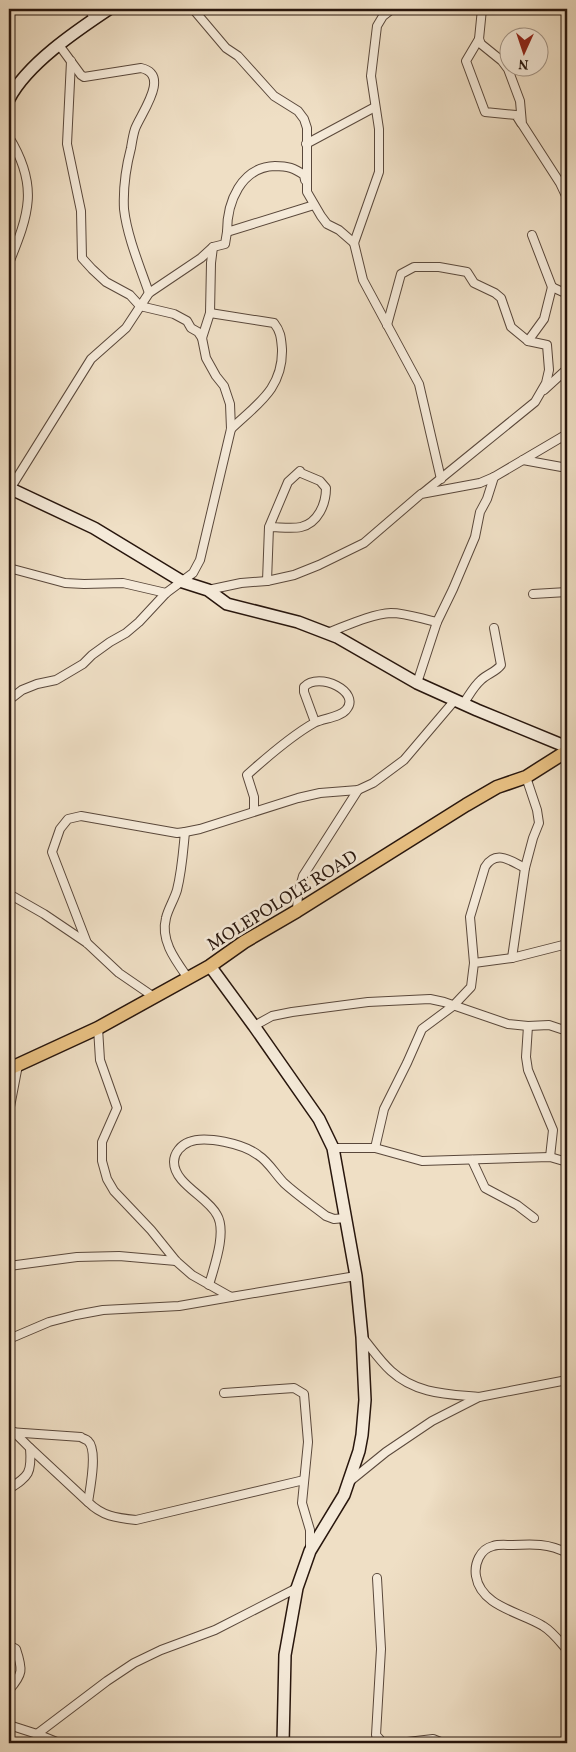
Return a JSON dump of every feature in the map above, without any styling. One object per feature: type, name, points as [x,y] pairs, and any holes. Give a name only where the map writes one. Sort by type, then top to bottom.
[{"type":"main road","name":"MOLEPOLOLE ROAD","points":[[13,1067],[98,1028],[210,966],[244,942],[497,787],[526,777],[567,751]]},
{"type":"street","points":[[9,99],[24,76],[92,14],[109,9]]},
{"type":"street","points":[[193,9],[226,48],[238,56],[274,96],[298,111],[304,119],[307,128],[307,192]]},
{"type":"street","points":[[392,9],[382,16],[377,26],[371,76],[379,129],[379,172],[354,243],[363,280],[419,384],[441,478]]},
{"type":"street","points":[[482,9],[481,44],[502,61],[508,69],[520,101],[522,124]]},
{"type":"street","points":[[480,39],[466,61],[485,112],[516,115],[567,198]]},
{"type":"street","points":[[59,45],[84,77],[141,68],[146,69],[154,78],[154,91],[135,129],[133,137],[124,200],[126,221],[149,293]]},
{"type":"street","points":[[9,700],[22,690],[56,680],[83,664],[110,642],[126,633],[166,593],[193,573],[200,560],[231,428],[230,404],[224,386],[206,358],[202,338],[198,332],[191,328],[187,320],[174,314],[140,306],[130,295],[106,282],[82,258],[80,211],[67,144],[71,61]]},
{"type":"street","points":[[306,144],[375,107]]},
{"type":"street","points":[[9,137],[17,151],[25,173],[28,204],[18,241],[9,263]]},
{"type":"street","points":[[354,243],[339,230],[327,224],[307,192],[304,175],[290,166],[268,166],[254,171],[242,181],[237,189],[228,216],[225,244],[213,247],[202,258],[149,293],[126,328],[91,359],[9,489],[94,528],[183,582],[208,590],[227,604],[298,622],[337,637],[416,682],[567,747]]},
{"type":"street","points":[[227,232],[314,205]]},
{"type":"street","points":[[528,341],[544,319],[552,287],[532,235]]},
{"type":"street","points":[[202,338],[210,313],[213,247]]},
{"type":"street","points":[[208,590],[294,575],[346,553],[364,543],[421,494],[520,415],[535,402],[542,391],[549,370],[548,345],[528,341],[511,327],[501,298],[474,282],[467,272],[439,267],[414,267],[401,274],[387,325]]},
{"type":"street","points":[[552,287],[567,294]]},
{"type":"street","points":[[210,313],[274,323],[281,333],[282,358],[277,380],[262,401],[231,428]]},
{"type":"street","points":[[542,391],[567,369]]},
{"type":"street","points":[[421,494],[473,485],[494,477],[567,434]]},
{"type":"street","points":[[523,460],[567,468]]},
{"type":"street","points":[[267,581],[268,527],[288,482],[300,471],[301,474],[320,482],[326,488],[324,504],[319,514],[309,523],[301,527],[268,527]]},
{"type":"street","points":[[416,682],[437,622],[475,537],[480,512],[487,499],[494,477]]},
{"type":"street","points":[[9,568],[65,583],[123,583],[166,593]]},
{"type":"street","points":[[533,594],[567,592]]},
{"type":"street","points":[[327,633],[381,614],[390,613],[437,622]]},
{"type":"street","points":[[87,943],[52,852],[60,829],[68,819],[81,816],[185,832],[320,793],[358,790],[380,779],[404,760],[482,679],[497,670],[501,665],[494,628]]},
{"type":"street","points":[[254,811],[254,797],[247,774],[315,722],[346,710],[349,699],[347,694],[338,686],[328,682],[312,681],[304,687],[315,722]]},
{"type":"street","points":[[512,958],[525,868],[539,824],[538,810],[526,777]]},
{"type":"street","points":[[297,911],[302,876],[358,790]]},
{"type":"street","points":[[185,832],[183,861],[177,890],[166,918],[165,929],[172,955],[188,978]]},
{"type":"street","points":[[375,1148],[384,1109],[408,1063],[422,1029],[453,1006],[471,987],[474,963],[470,917],[489,861],[501,857],[525,868]]},
{"type":"street","points":[[9,894],[44,914],[87,943],[119,973],[154,997]]},
{"type":"street","points":[[474,963],[512,958],[567,944]]},
{"type":"street","points":[[210,966],[319,1119],[333,1148],[356,1276],[362,1337],[365,1400],[359,1451],[344,1495],[310,1552],[297,1588],[285,1655],[282,1743]]},
{"type":"street","points":[[254,1026],[272,1016],[368,1002],[430,999],[508,1024],[528,1026],[549,1025],[567,1031]]},
{"type":"street","points":[[528,1026],[526,1056],[528,1070],[553,1130],[550,1157]]},
{"type":"street","points":[[98,1028],[100,1060],[118,1108],[102,1142],[102,1161],[107,1178],[114,1191],[176,1260],[192,1275],[231,1297]]},
{"type":"street","points":[[9,1112],[13,1067]]},
{"type":"street","points":[[209,1286],[219,1249],[220,1228],[218,1215],[183,1181],[177,1172],[174,1163],[176,1154],[182,1145],[204,1139],[237,1145],[247,1149],[266,1161],[282,1182],[326,1216],[340,1220],[345,1218]]},
{"type":"street","points":[[333,1148],[375,1148],[422,1161],[550,1157],[567,1162]]},
{"type":"street","points":[[472,1160],[485,1188],[517,1205],[534,1218]]},
{"type":"street","points":[[9,1266],[77,1257],[119,1256],[176,1260]]},
{"type":"street","points":[[9,1339],[49,1322],[103,1310],[179,1306],[356,1276]]},
{"type":"street","points":[[362,1337],[389,1370],[410,1386],[430,1392],[479,1397]]},
{"type":"street","points":[[349,1482],[386,1452],[432,1421],[479,1397],[567,1380]]},
{"type":"street","points":[[224,1393],[294,1388],[304,1394],[308,1442],[302,1503],[310,1530],[310,1552]]},
{"type":"street","points":[[11,1432],[97,1511],[118,1518],[136,1520],[304,1480]]},
{"type":"street","points":[[11,1432],[80,1438],[88,1441],[92,1448],[93,1466],[88,1502]]},
{"type":"street","points":[[9,1489],[24,1480],[29,1473],[31,1464],[30,1448]]},
{"type":"street","points":[[567,1553],[553,1546],[537,1544],[492,1546],[483,1551],[477,1560],[476,1575],[479,1586],[494,1603],[545,1627],[567,1650]]},
{"type":"street","points":[[377,1578],[381,1649],[376,1735],[384,1743]]},
{"type":"street","points":[[37,1734],[134,1663],[161,1650],[215,1630],[297,1588]]},
{"type":"street","points":[[9,1645],[16,1649],[21,1663],[20,1678],[9,1690]]},
{"type":"street","points":[[9,1726],[60,1743]]},
{"type":"street","points":[[399,1743],[433,1739],[443,1743]]}]
